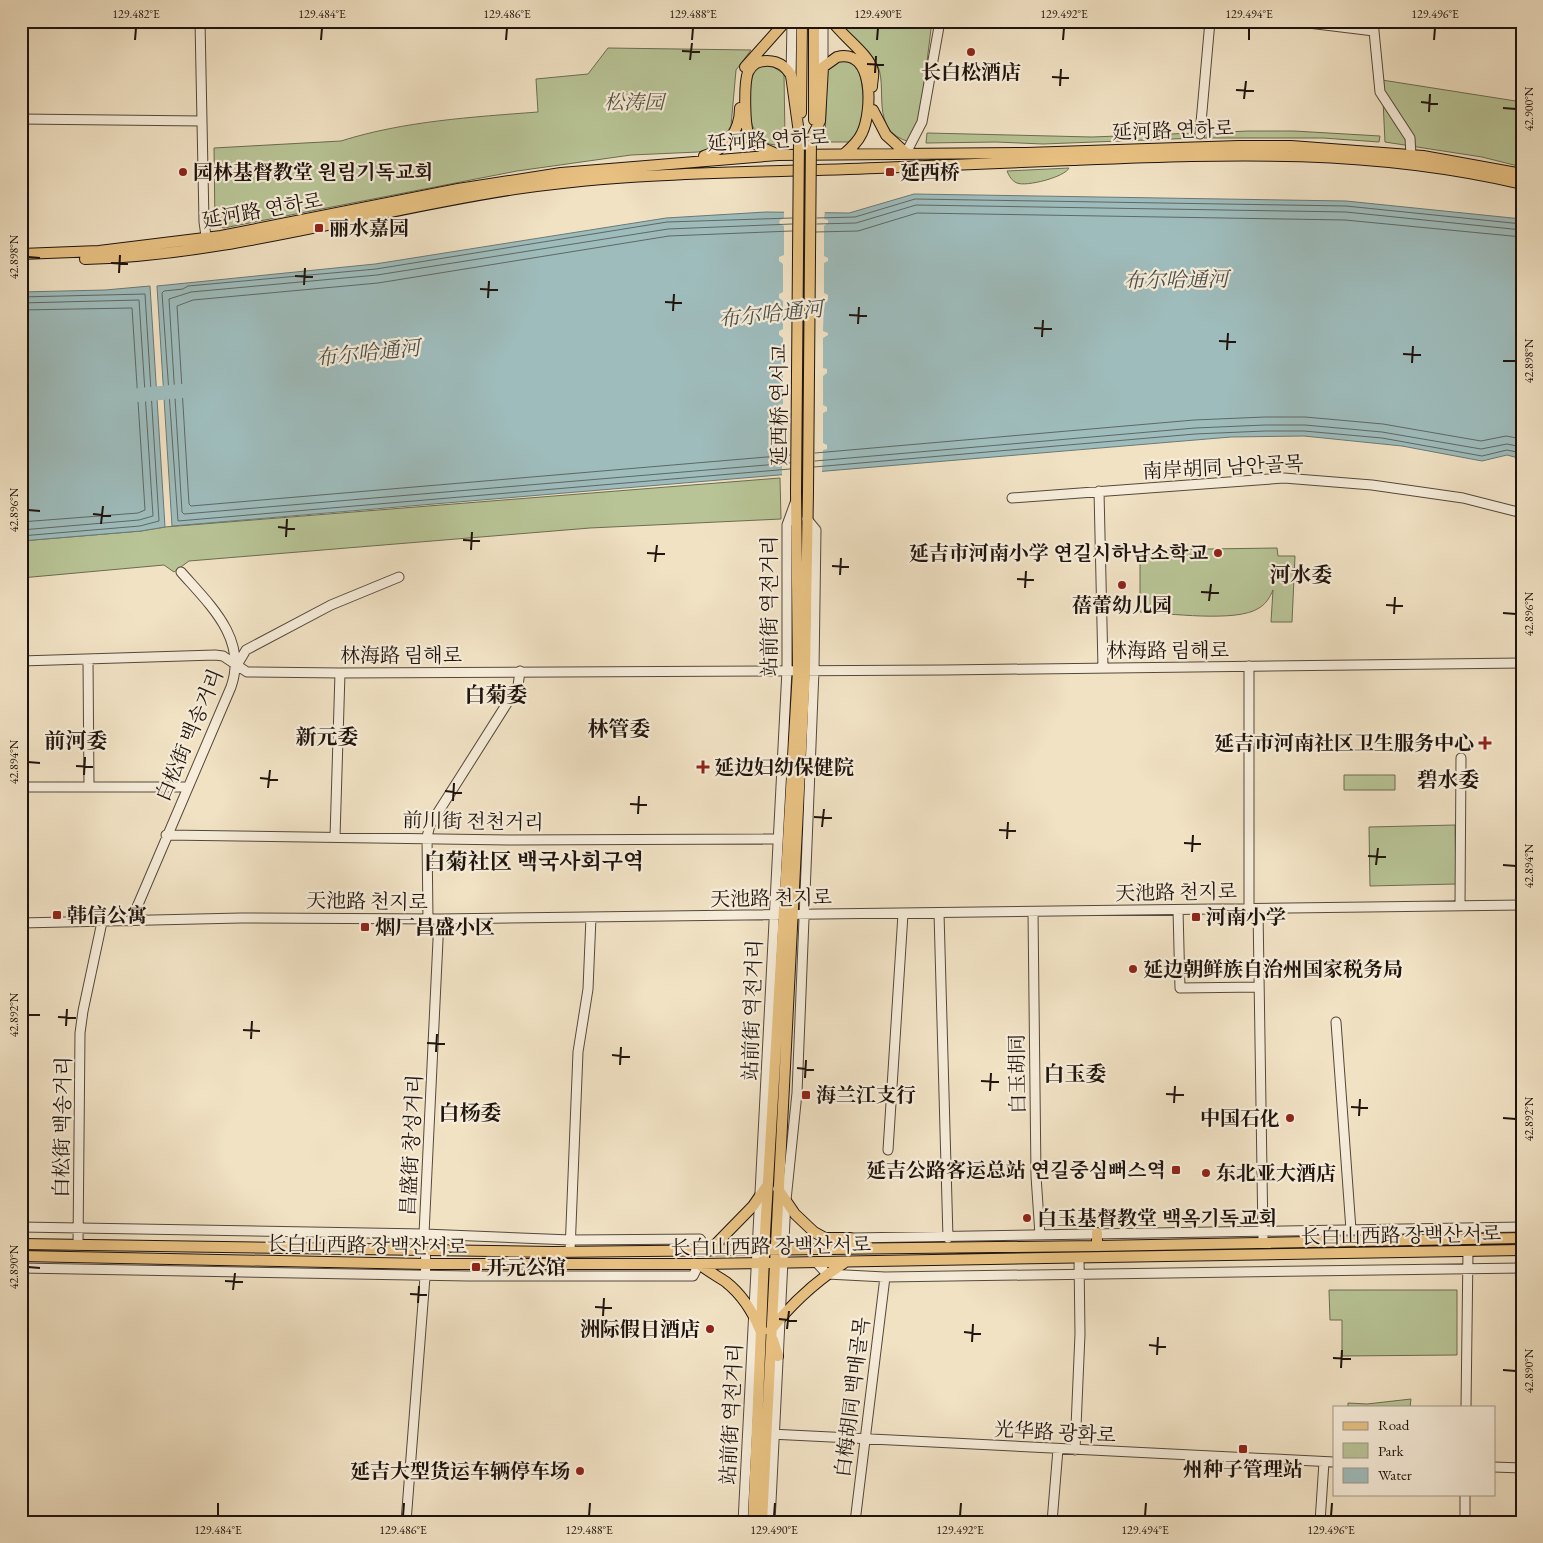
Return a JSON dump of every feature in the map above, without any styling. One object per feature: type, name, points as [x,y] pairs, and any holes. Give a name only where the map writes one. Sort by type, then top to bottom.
[{"type":"main road","points":[[690,161],[716,152],[728,142],[740,118],[741,81],[744,68],[786,21]]},
{"type":"main road","points":[[799,136],[801,120],[802,21]]},
{"type":"main road","points":[[814,21],[814,120],[816,128]]},
{"type":"main road","points":[[832,21],[871,66],[874,76],[868,136],[849,154]]},
{"type":"main road","points":[[816,128],[820,121],[823,67],[832,58],[847,56],[862,64],[867,78],[864,128],[857,143],[837,169]]},
{"type":"main road","points":[[750,170],[755,157],[746,123],[746,108],[747,77],[752,66],[769,60],[783,66],[791,77],[799,136]]},
{"type":"main road","points":[[872,110],[886,135],[906,153]]},
{"type":"main road","name":"延西桥 연서교","points":[[808,492],[811,139],[816,128]]},
{"type":"main road","name":"延西桥 연서교","points":[[796,496],[799,136]]},
{"type":"main road","points":[[750,137],[761,147],[778,155]]},
{"type":"main road","name":"延河路 연하로","points":[[21,254],[99,251],[207,242],[512,180],[604,168],[778,155],[1026,153],[1254,146],[1346,149],[1411,155],[1522,174]]},
{"type":"main road","name":"延河路 연하로","points":[[21,260],[107,258],[559,183],[629,176],[750,170],[837,169],[1291,154],[1424,166],[1522,184]]},
{"type":"main road","name":"站前街 역전거리","points":[[753,1522],[766,1334],[773,1186],[793,915],[808,492]]},
{"type":"main road","name":"站前街 역전거리","points":[[796,496],[801,670]]},
{"type":"main road","points":[[708,1251],[773,1186],[814,1232],[825,1238],[850,1238],[872,1247]]},
{"type":"main road","points":[[1096,1233],[1097,1246]]},
{"type":"main road","name":"长白山西路 장백산서로","points":[[21,1244],[570,1252],[872,1247],[1097,1246],[1263,1238],[1522,1238]]},
{"type":"main road","name":"长白山西路 장백산서로","points":[[21,1256],[425,1270],[1522,1250]]},
{"type":"main road","points":[[766,1334],[791,1304],[827,1274],[844,1263]]},
{"type":"main road","points":[[699,1264],[727,1283],[754,1316],[778,1356]]},
{"type":"main road","name":"站前街 역전거리","points":[[762,1522],[770,1434],[766,1334]]},
{"type":"street","points":[[200,21],[207,242]]},
{"type":"street","points":[[791,77],[792,21]]},
{"type":"street","points":[[823,21],[823,67]]},
{"type":"street","points":[[906,153],[922,122],[940,21]]},
{"type":"street","points":[[1200,134],[1210,21]]},
{"type":"street","points":[[1292,21],[1374,26],[1380,92],[1410,138],[1411,155]]},
{"type":"street","points":[[21,120],[202,122]]},
{"type":"street","name":"南岸胡同 남안골목","points":[[1012,498],[1284,478],[1372,485],[1498,505],[1522,513]]},
{"type":"street","points":[[1100,491],[1103,668]]},
{"type":"street","name":"白松街 백송거리","points":[[132,921],[166,835],[231,687],[236,667],[227,629],[215,611],[181,572]]},
{"type":"street","points":[[236,667],[246,650],[331,605],[399,577]]},
{"type":"street","name":"林海路 림해로","points":[[21,661],[215,655],[229,659],[236,667],[255,673],[1522,664]]},
{"type":"street","points":[[88,660],[89,786]]},
{"type":"street","points":[[1249,666],[1253,909],[1259,987],[1263,1238]]},
{"type":"street","name":"站前街 역전거리","points":[[770,1249],[759,1199],[767,1090],[773,915],[778,839],[801,670]]},
{"type":"street","points":[[428,919],[428,837],[433,820],[518,686],[520,671]]},
{"type":"street","points":[[335,837],[340,673]]},
{"type":"street","points":[[1460,906],[1461,758]]},
{"type":"street","points":[[21,787],[187,787]]},
{"type":"street","name":"前川街 전천거리","points":[[166,835],[428,837],[508,840],[778,839]]},
{"type":"street","name":"天池路 천지로","points":[[21,923],[241,918],[439,919],[1522,905]]},
{"type":"street","points":[[1178,910],[1180,988],[1259,987]]},
{"type":"street","name":"白玉胡同","points":[[1033,912],[1036,1176],[1040,1235]]},
{"type":"street","points":[[939,913],[948,1238]]},
{"type":"street","points":[[888,1150],[903,914]]},
{"type":"street","name":"站前街 역전거리","points":[[743,1522],[754,1316],[769,1264],[770,1249],[786,1200],[797,1093],[793,915]]},
{"type":"street","points":[[570,1252],[578,1052],[588,989],[591,917]]},
{"type":"street","name":"昌盛街 창성거리","points":[[406,1522],[425,1270],[426,1249],[424,1234],[439,919]]},
{"type":"street","name":"白松街 백송거리","points":[[78,1245],[80,1033],[102,922]]},
{"type":"street","points":[[1336,1022],[1351,1230]]},
{"type":"street","name":"长白山西路 장백산서로","points":[[21,1227],[424,1234],[571,1240],[700,1239],[708,1251]]},
{"type":"street","points":[[850,1238],[948,1238],[1096,1233],[1263,1238],[1351,1230],[1522,1227]]},
{"type":"street","points":[[1466,1406],[1468,1251]]},
{"type":"street","points":[[1075,1450],[1080,1334],[1080,1258]]},
{"type":"street","points":[[817,1263],[827,1274],[885,1277],[1522,1268]]},
{"type":"street","name":"长白山西路 장백산서로","points":[[21,1268],[425,1270],[693,1276],[699,1264]]},
{"type":"street","name":"站前街 역전거리","points":[[769,1264],[780,1318],[770,1434],[770,1522]]},
{"type":"street","name":"白梅胡同 백매골목","points":[[855,1522],[885,1277]]},
{"type":"street","name":"光华路 광화로","points":[[770,1434],[1333,1462]]},
{"type":"street","points":[[1052,1522],[1058,1448]]},
{"type":"street","points":[[1320,1522],[1324,1462]]},
{"type":"street","points":[[1496,1467],[1522,1468]]},
{"type":"street","points":[[1465,1496],[1465,1522]]},
{"type":"green space","points":[[839,21],[932,21],[920,118],[910,142],[897,136],[889,128],[884,118],[880,72],[876,62]]},
{"type":"green space","name":"松涛园","points":[[608,48],[751,50],[736,70],[731,126],[721,141],[707,150],[698,152],[631,155],[517,171],[224,228],[215,226],[214,148],[341,141],[414,124],[538,112],[536,79],[588,74]]},
{"type":"green space","points":[[845,60],[858,67],[863,96],[860,126],[849,142],[825,142],[827,72],[835,62]]},
{"type":"green space","points":[[769,64],[784,74],[785,139],[776,139],[775,145],[765,142],[757,135],[749,113],[752,77],[756,69]]},
{"type":"green space","points":[[1382,80],[1522,102],[1522,167],[1482,157],[1385,142]]},
{"type":"green space","points":[[1294,131],[1380,136],[1379,142],[1323,138],[1204,138],[1204,133]]},
{"type":"green space","points":[[927,133],[1092,137],[1196,133],[1197,138],[1043,144],[996,142],[926,143]]},
{"type":"green space","points":[[1069,168],[1053,178],[1028,184],[1015,182],[1007,171]]},
{"type":"green space","points":[[780,478],[781,519],[590,528],[189,561],[174,572],[164,565],[21,578],[21,541],[141,531],[165,527]]},
{"type":"green space","points":[[1277,548],[1278,556],[1295,556],[1292,622],[1271,622],[1273,590],[1259,608],[1249,613],[1201,616],[1140,612],[1140,550]]},
{"type":"green space","points":[[1344,775],[1395,775],[1395,790],[1344,790]]},
{"type":"green space","points":[[1455,825],[1456,884],[1370,886],[1369,827]]},
{"type":"green space","points":[[1329,1290],[1457,1290],[1457,1355],[1342,1356],[1342,1320],[1330,1320]]},
{"type":"green space","points":[[1411,1399],[1410,1406],[1348,1406],[1348,1403],[1367,1404]]},
{"type":"water","points":[[914,194],[1346,201],[1522,219],[1522,459],[1507,455],[1482,461],[1402,446],[1304,436],[1231,437],[172,526],[157,286],[375,264],[666,218],[766,212],[849,213]]},
{"type":"water","points":[[150,286],[165,527],[141,531],[21,541],[21,292],[105,290]]},
{"type":"pier","points":[[784,210],[825,210],[824,219],[828,220],[828,223],[824,226],[824,256],[828,258],[828,261],[824,263],[824,293],[828,295],[828,299],[824,301],[823,331],[828,333],[828,335],[823,338],[823,368],[827,369],[827,373],[823,376],[823,405],[827,407],[827,411],[823,413],[823,443],[827,445],[827,449],[823,450],[822,474],[782,477],[782,450],[778,448],[778,444],[782,442],[782,413],[778,411],[778,406],[783,404],[783,375],[778,373],[778,369],[783,367],[783,338],[779,335],[779,331],[783,329],[783,301],[779,298],[779,294],[783,292],[783,264],[779,261],[779,257],[784,255],[784,226],[779,223],[784,218]]},
{"type":"waterway","name":"布尔哈通河","points":[[139,395],[182,391]]},
{"type":"place","name":"长白松酒店","points":[[971,52]]},
{"type":"place","name":"园林基督教堂 원림기독교회","points":[[183,172]]},
{"type":"place","name":"延西桥","points":[[890,172]]},
{"type":"place","name":"丽水嘉园","points":[[319,228]]},
{"type":"place","name":"延吉市河南小学 연길시하남소학교","points":[[1218,553]]},
{"type":"place","name":"蓓蕾幼儿园","points":[[1122,585]]},
{"type":"place","name":"延吉市河南社区卫生服务中心","points":[[1485,743]]},
{"type":"place","name":"延边妇幼保健院","points":[[703,767]]},
{"type":"place","name":"韩信公寓","points":[[57,915]]},
{"type":"place","name":"河南小学","points":[[1196,917]]},
{"type":"place","name":"烟厂昌盛小区","points":[[365,927]]},
{"type":"place","name":"延边朝鲜族自治州国家税务局","points":[[1133,969]]},
{"type":"place","name":"海兰江支行","points":[[806,1095]]},
{"type":"place","name":"中国石化","points":[[1290,1118]]},
{"type":"place","name":"延吉公路客运总站 연길중심뻐스역","points":[[1176,1170]]},
{"type":"place","name":"东北亚大酒店","points":[[1206,1173]]},
{"type":"place","name":"白玉基督教堂 백옥기독교회","points":[[1027,1218]]},
{"type":"place","name":"开元公馆","points":[[476,1267]]},
{"type":"place","name":"洲际假日酒店","points":[[710,1329]]},
{"type":"place","name":"州种子管理站","points":[[1243,1449]]},
{"type":"place","name":"延吉大型货运车辆停车场","points":[[580,1471]]},
{"type":"district","name":"河水委","points":[[1301,575]]},
{"type":"district","name":"白菊委","points":[[496,695]]},
{"type":"district","name":"林管委","points":[[619,729]]},
{"type":"district","name":"新元委","points":[[327,737]]},
{"type":"district","name":"前河委","points":[[76,741]]},
{"type":"district","name":"碧水委","points":[[1448,780]]},
{"type":"district","name":"白菊社区 백국사회구역","points":[[534,861]]},
{"type":"district","name":"白玉委","points":[[1075,1074]]},
{"type":"district","name":"白杨委","points":[[470,1113]]}]
